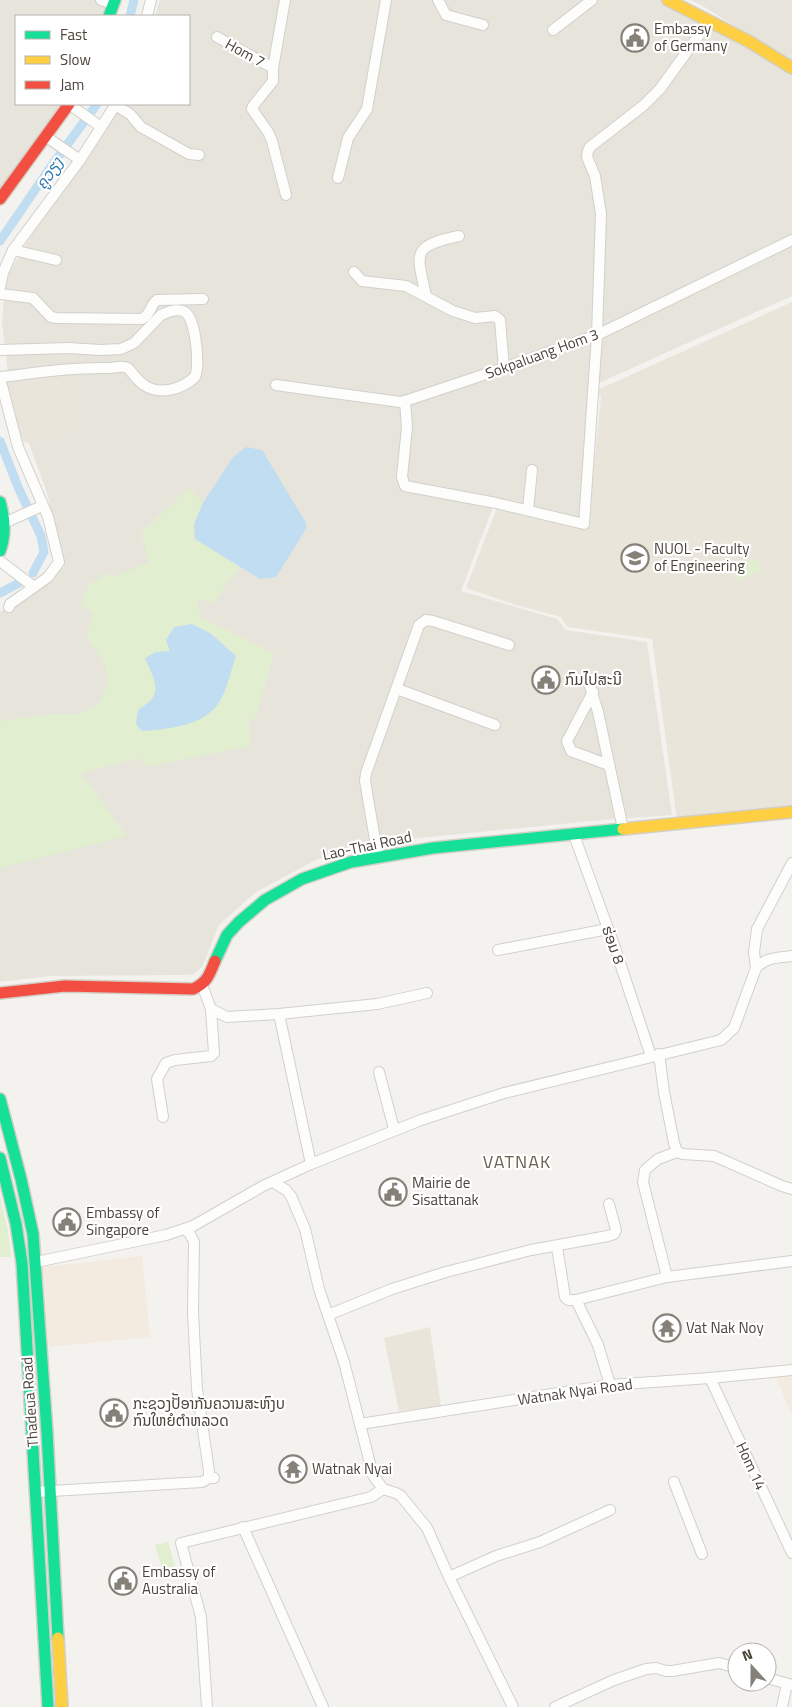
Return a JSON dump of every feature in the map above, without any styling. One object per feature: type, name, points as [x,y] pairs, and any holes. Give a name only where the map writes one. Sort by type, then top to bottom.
[{"type":"main road","points":[[668,0],[769,53],[792,68]]},
{"type":"main road","points":[[109,15],[115,2]]},
{"type":"main road","points":[[0,199],[71,105]]},
{"type":"main road","points":[[0,502],[8,522],[4,543],[0,551]]},
{"type":"main road","name":"Lao-Thai Road","points":[[202,985],[207,980],[228,935],[258,905],[302,879],[351,862],[433,848],[792,812]]},
{"type":"main road","points":[[0,993],[65,986],[187,990],[202,985]]},
{"type":"main road","name":"Thadeua Road","points":[[0,1099],[24,1194],[36,1262],[62,1707]]},
{"type":"main road","name":"Thadeua Road","points":[[0,1158],[19,1238],[22,1263],[48,1707]]},
{"type":"main road","points":[[22,1263],[36,1262]]},
{"type":"main road","points":[[26,1349],[42,1348]]},
{"type":"street","points":[[101,0],[115,2]]},
{"type":"street","points":[[147,15],[152,0]]},
{"type":"street","points":[[286,0],[273,68],[272,83],[252,109],[272,141],[286,196]]},
{"type":"street","points":[[338,178],[348,138],[367,109],[386,0]]},
{"type":"street","points":[[438,0],[446,15],[482,25]]},
{"type":"street","points":[[553,30],[592,0]]},
{"type":"street","points":[[405,401],[407,427],[402,477],[405,486],[496,503],[584,524],[597,335],[601,214],[599,196],[587,157],[588,151],[590,147],[644,105],[660,89],[709,21]]},
{"type":"street","name":"Hom 7","points":[[217,37],[273,68]]},
{"type":"street","points":[[71,105],[98,125]]},
{"type":"street","points":[[0,287],[3,273],[13,250],[78,158],[98,125],[115,105]]},
{"type":"street","points":[[117,105],[130,114],[142,127],[189,154],[199,156]]},
{"type":"street","points":[[47,138],[78,158]]},
{"type":"street","points":[[426,296],[419,255],[430,244],[459,236]]},
{"type":"street","name":"Sokpaluang Hom 3","points":[[276,385],[400,402],[405,401],[597,335],[792,240]]},
{"type":"street","points":[[13,250],[56,260]]},
{"type":"street","points":[[354,272],[362,281],[406,286],[453,311],[475,318],[495,316],[500,320],[504,368]]},
{"type":"street","points":[[0,294],[34,298],[51,317],[65,318],[142,319],[148,316],[154,302],[158,300],[203,299]]},
{"type":"street","points":[[0,350],[122,349],[134,343],[162,315],[167,312],[182,311],[187,314],[192,327],[198,360],[195,378],[180,388],[166,390],[158,390],[146,386],[124,366],[112,368],[88,367],[0,378],[1,396],[39,507],[48,517],[59,562],[48,577],[9,607]]},
{"type":"street","points":[[528,510],[532,470]]},
{"type":"street","points":[[8,522],[39,507]]},
{"type":"street","points":[[0,561],[34,587]]},
{"type":"street","points":[[378,857],[367,793],[366,773],[419,625],[426,620],[510,645]]},
{"type":"street","points":[[587,677],[624,829]]},
{"type":"street","points":[[397,689],[495,725]]},
{"type":"street","points":[[592,692],[567,741],[568,746],[571,751],[609,765]]},
{"type":"street","name":"ຮ່ອມ 8","points":[[574,835],[655,1055],[677,1152]]},
{"type":"street","points":[[36,1262],[166,1235],[185,1229],[311,1164],[394,1129],[504,1093],[720,1040],[734,1028],[756,968],[754,952],[757,929],[792,863]]},
{"type":"street","points":[[498,950],[608,929]]},
{"type":"street","points":[[756,968],[765,960],[792,956]]},
{"type":"street","points":[[163,1117],[157,1078],[166,1063],[211,1056],[214,1053],[211,1010],[202,985]]},
{"type":"street","points":[[211,1010],[227,1017],[279,1014],[377,1004],[428,993]]},
{"type":"street","points":[[279,1014],[311,1164]]},
{"type":"street","points":[[379,1072],[394,1129]]},
{"type":"street","points":[[668,1277],[643,1182],[645,1170],[658,1159],[677,1152],[714,1156],[792,1189]]},
{"type":"street","points":[[273,1182],[286,1190],[295,1204],[305,1229],[318,1289],[344,1362],[360,1424],[363,1456],[372,1475],[383,1489],[401,1496],[427,1528],[513,1707]]},
{"type":"street","points":[[328,1315],[392,1289],[446,1272],[531,1250],[557,1247],[614,1234],[616,1230],[609,1204]]},
{"type":"street","points":[[35,1492],[202,1482],[211,1478],[197,1389],[193,1313],[194,1242],[185,1229]]},
{"type":"street","points":[[557,1247],[565,1297],[568,1300],[576,1300],[668,1277],[792,1261]]},
{"type":"street","points":[[576,1300],[598,1345],[610,1385]]},
{"type":"street","name":"Watnak Nyai Road","points":[[360,1424],[610,1385],[792,1370]]},
{"type":"street","name":"Hom 14","points":[[710,1378],[792,1553]]},
{"type":"street","points":[[674,1482],[702,1554]]},
{"type":"street","points":[[207,1707],[201,1618],[181,1543],[243,1526],[371,1497],[383,1489]]},
{"type":"street","points":[[449,1577],[496,1556],[540,1542],[610,1510]]},
{"type":"street","points":[[243,1526],[322,1707]]},
{"type":"street","points":[[555,1707],[614,1680],[646,1669],[656,1668],[672,1671],[719,1663],[727,1665]]},
{"type":"street","points":[[777,1681],[789,1685],[782,1707]]},
{"type":"shaded area","points":[[0,0],[118,0],[113,15],[15,15],[15,105],[68,105],[0,199]]},
{"type":"shaded area","points":[[160,0],[672,0],[792,72],[792,296],[590,387],[582,521],[496,499],[461,591],[557,619],[566,630],[647,642],[672,815],[368,843],[316,860],[256,892],[219,925],[202,967],[194,974],[50,976],[0,982],[0,612],[19,601],[64,567],[47,493],[10,391],[2,323],[4,295],[8,275],[24,247],[52,204],[94,148],[119,105],[190,105],[190,15],[155,15]]},
{"type":"shaded area","points":[[691,0],[792,0],[792,64],[703,6]]},
{"type":"shaded area","name":"NUOL - Faculty of Engineering","points":[[792,302],[792,809],[677,820],[652,639],[567,627],[561,617],[516,605],[466,588],[498,505],[588,527],[601,396],[595,391]]},
{"type":"shaded area","points":[[70,369],[82,428],[25,443],[16,429],[6,382]]},
{"type":"shaded area","points":[[142,1256],[150,1337],[49,1347],[41,1267]]},
{"type":"shaded area","points":[[430,1327],[441,1406],[399,1411],[384,1338]]},
{"type":"shaded area","points":[[792,1376],[792,1416],[776,1377]]},
{"type":"green space","points":[[189,488],[203,503],[194,524],[195,539],[240,567],[213,603],[198,599],[200,617],[274,653],[256,718],[249,720],[250,746],[146,767],[139,758],[81,773],[127,836],[0,868],[0,721],[51,714],[79,714],[97,705],[103,696],[108,680],[104,662],[86,636],[94,613],[80,604],[89,585],[106,573],[113,577],[149,562],[141,533]]},
{"type":"green space","points":[[757,558],[762,571],[738,580],[733,567]]},
{"type":"green space","points":[[0,1196],[8,1231],[11,1257],[0,1257]]},
{"type":"green space","points":[[168,1542],[176,1569],[163,1573],[155,1545]]},
{"type":"water","points":[[246,447],[262,450],[306,523],[306,529],[276,577],[260,579],[195,539],[194,524],[203,503],[233,457]]},
{"type":"water","points":[[192,624],[210,633],[236,656],[220,701],[205,716],[196,721],[185,725],[142,731],[136,724],[138,710],[151,700],[155,690],[154,679],[145,658],[156,652],[170,651],[166,640],[174,627]]},
{"type":"waterway","name":"ຄູວຽງ","points":[[130,15],[134,0]]},
{"type":"waterway","name":"ຄູວຽງ","points":[[0,241],[96,105]]},
{"type":"waterway","name":"ຄູວຽງ","points":[[0,441],[18,487],[41,536],[44,552],[33,573]]},
{"type":"waterway","name":"ຄູວຽງ","points":[[0,593],[19,583]]},
{"type":"traffic: fast","points":[[109,15],[115,0]]},
{"type":"traffic: fast","points":[[0,502],[4,527],[0,551]]},
{"type":"traffic: fast","points":[[215,961],[227,935],[265,900],[302,879],[351,862],[433,848],[623,829]]},
{"type":"traffic: fast","points":[[0,1099],[33,1234],[47,1432],[58,1638]]},
{"type":"traffic: fast","points":[[0,1158],[16,1224],[22,1263],[48,1707]]},
{"type":"traffic: slow","points":[[668,0],[750,42],[792,68]]},
{"type":"traffic: slow","points":[[623,829],[792,812]]},
{"type":"traffic: slow","points":[[58,1638],[62,1707]]},
{"type":"traffic: jam","points":[[0,199],[68,105]]},
{"type":"traffic: jam","points":[[0,993],[65,986],[193,989],[205,981],[215,961]]},
{"type":"place","name":"Embassy of Germany","points":[[635,38]]},
{"type":"place","name":"NUOL - Faculty of Engineering","points":[[635,558]]},
{"type":"place","name":"ກົມໄປສະນີ","points":[[546,680]]},
{"type":"place","name":"Mairie de Sisattanak","points":[[393,1192]]},
{"type":"place","name":"Embassy of Singapore","points":[[67,1222]]},
{"type":"place","name":"Vat Nak Noy","points":[[667,1328]]},
{"type":"place","name":"ກະຊວງປັັອາກັນຄວານສະຫົງບ ກົນໃຫຍໍຕຳຫລວດ","points":[[114,1413]]},
{"type":"place","name":"Watnak Nyai","points":[[293,1469]]},
{"type":"place","name":"Embassy of Australia","points":[[123,1581]]},
{"type":"district","name":"VATNAK","points":[[517,1162]]}]
